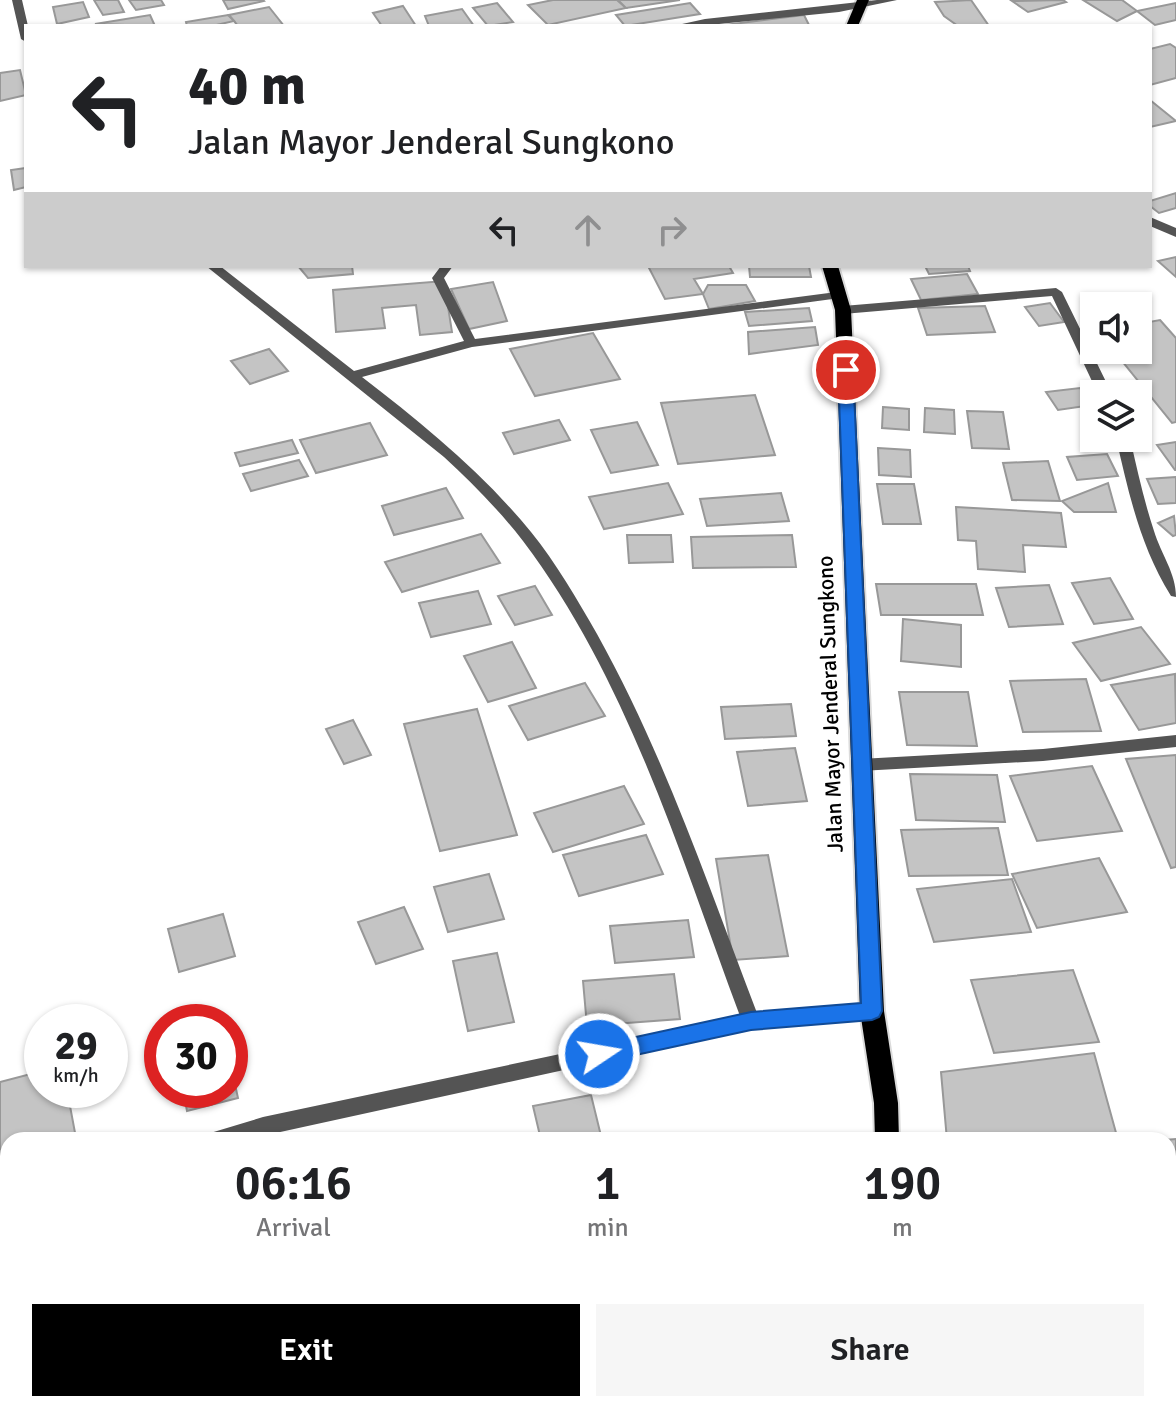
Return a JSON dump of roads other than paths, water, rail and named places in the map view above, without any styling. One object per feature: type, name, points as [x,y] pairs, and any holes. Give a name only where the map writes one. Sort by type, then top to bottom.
[{"type":"main road","points":[[853,24],[862,4]]},
{"type":"main road","name":"Jalan Mayor Jenderal Sungkono","points":[[831,268],[842,302],[872,1011],[886,1103],[887,1132]]},
{"type":"street","points":[[17,0],[24,30]]},
{"type":"street","points":[[692,24],[892,0]]},
{"type":"street","points":[[1152,222],[1176,233]]},
{"type":"street","points":[[214,268],[278,322],[412,424],[481,484],[533,546],[581,617],[630,716],[751,1021]]},
{"type":"street","points":[[446,268],[438,278],[471,343]]},
{"type":"street","points":[[350,376],[471,343],[842,302],[1056,292],[1099,380]]},
{"type":"street","points":[[1126,452],[1137,508],[1165,576],[1176,592]]},
{"type":"street","points":[[860,765],[1043,755],[1176,741]]},
{"type":"street","points":[[242,1132],[751,1021],[872,1011]]}]
